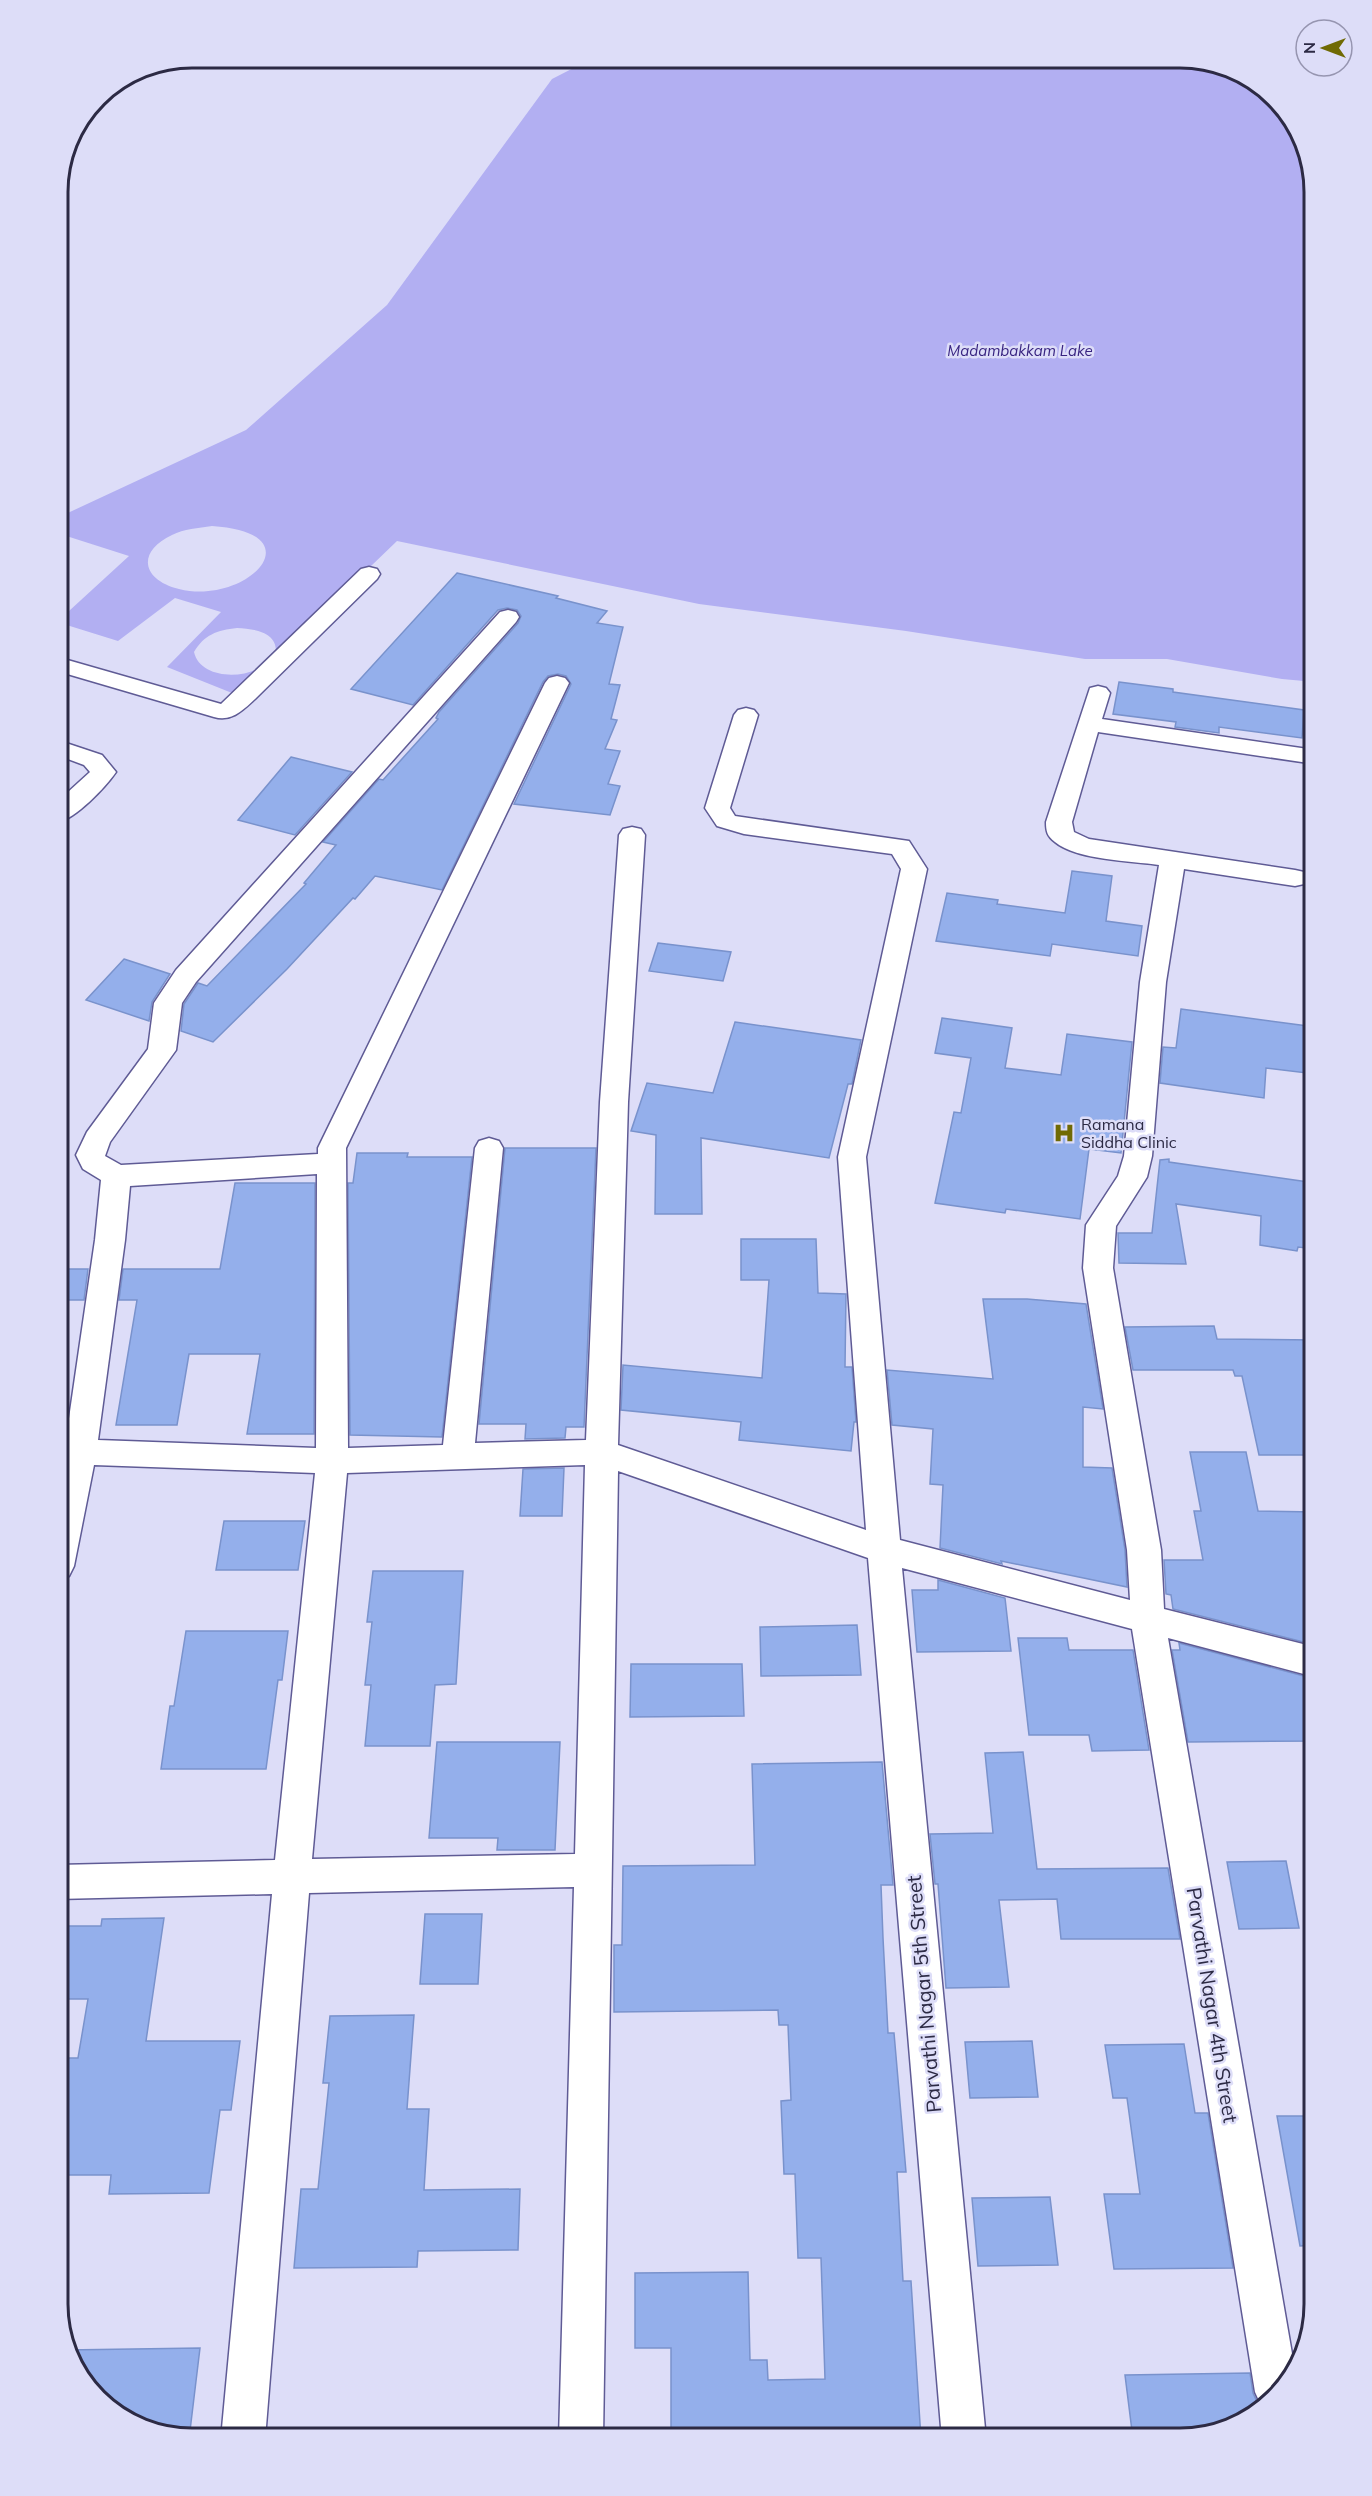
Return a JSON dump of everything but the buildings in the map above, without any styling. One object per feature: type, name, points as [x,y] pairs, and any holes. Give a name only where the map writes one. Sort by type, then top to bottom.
[{"type":"street","points":[[68,667],[222,712],[230,709],[247,694],[369,574]]},
{"type":"street","points":[[332,1163],[116,1176],[93,1162],[90,1155],[97,1139],[162,1050],[168,1003],[186,976],[508,617]]},
{"type":"street","points":[[244,2428],[292,1877],[332,1461],[332,1148],[557,683]]},
{"type":"street","points":[[1098,693],[1059,822],[1059,832],[1065,838],[1084,846],[1295,878]]},
{"type":"street","name":"Parvathi Nagar 5th Street","points":[[746,715],[717,808],[726,821],[744,826],[900,847],[914,869],[852,1157],[884,1550],[963,2428]]},
{"type":"street","points":[[1090,724],[1304,755]]},
{"type":"street","points":[[68,751],[93,760],[104,772],[68,806]]},
{"type":"street","points":[[581,2428],[602,1452],[614,1102],[632,836]]},
{"type":"street","name":"Parvathi Nagar 4th Street","points":[[1173,859],[1153,982],[1138,1156],[1132,1177],[1101,1225],[1098,1268],[1144,1550],[1148,1619],[1276,2384]]},
{"type":"street","points":[[458,1457],[489,1148]]},
{"type":"street","points":[[116,1176],[110,1240],[69,1451],[332,1461],[602,1452],[884,1550],[1304,1659]]},
{"type":"street","points":[[68,1882],[593,1870]]},
{"type":"water","name":"Madambakkam Lake","points":[[574,68],[1189,68],[1221,74],[1236,80],[1262,98],[1279,116],[1295,144],[1303,175],[1304,681],[1167,659],[1085,659],[906,631],[699,604],[397,541],[237,695],[167,667],[221,612],[175,598],[118,641],[68,625],[68,612],[129,556],[68,537],[68,513],[246,430],[387,305],[552,79]],"holes":[[[212,526],[244,531],[261,541],[266,553],[260,566],[247,578],[227,587],[204,591],[179,589],[157,579],[148,565],[153,549],[160,542],[181,531]],[[237,628],[256,630],[272,639],[276,651],[267,662],[255,670],[235,675],[214,672],[205,668],[198,661],[194,652],[202,641],[217,632]]]},
{"type":"place","name":"Ramana Siddha Clinic","points":[[1064,1133]]}]
